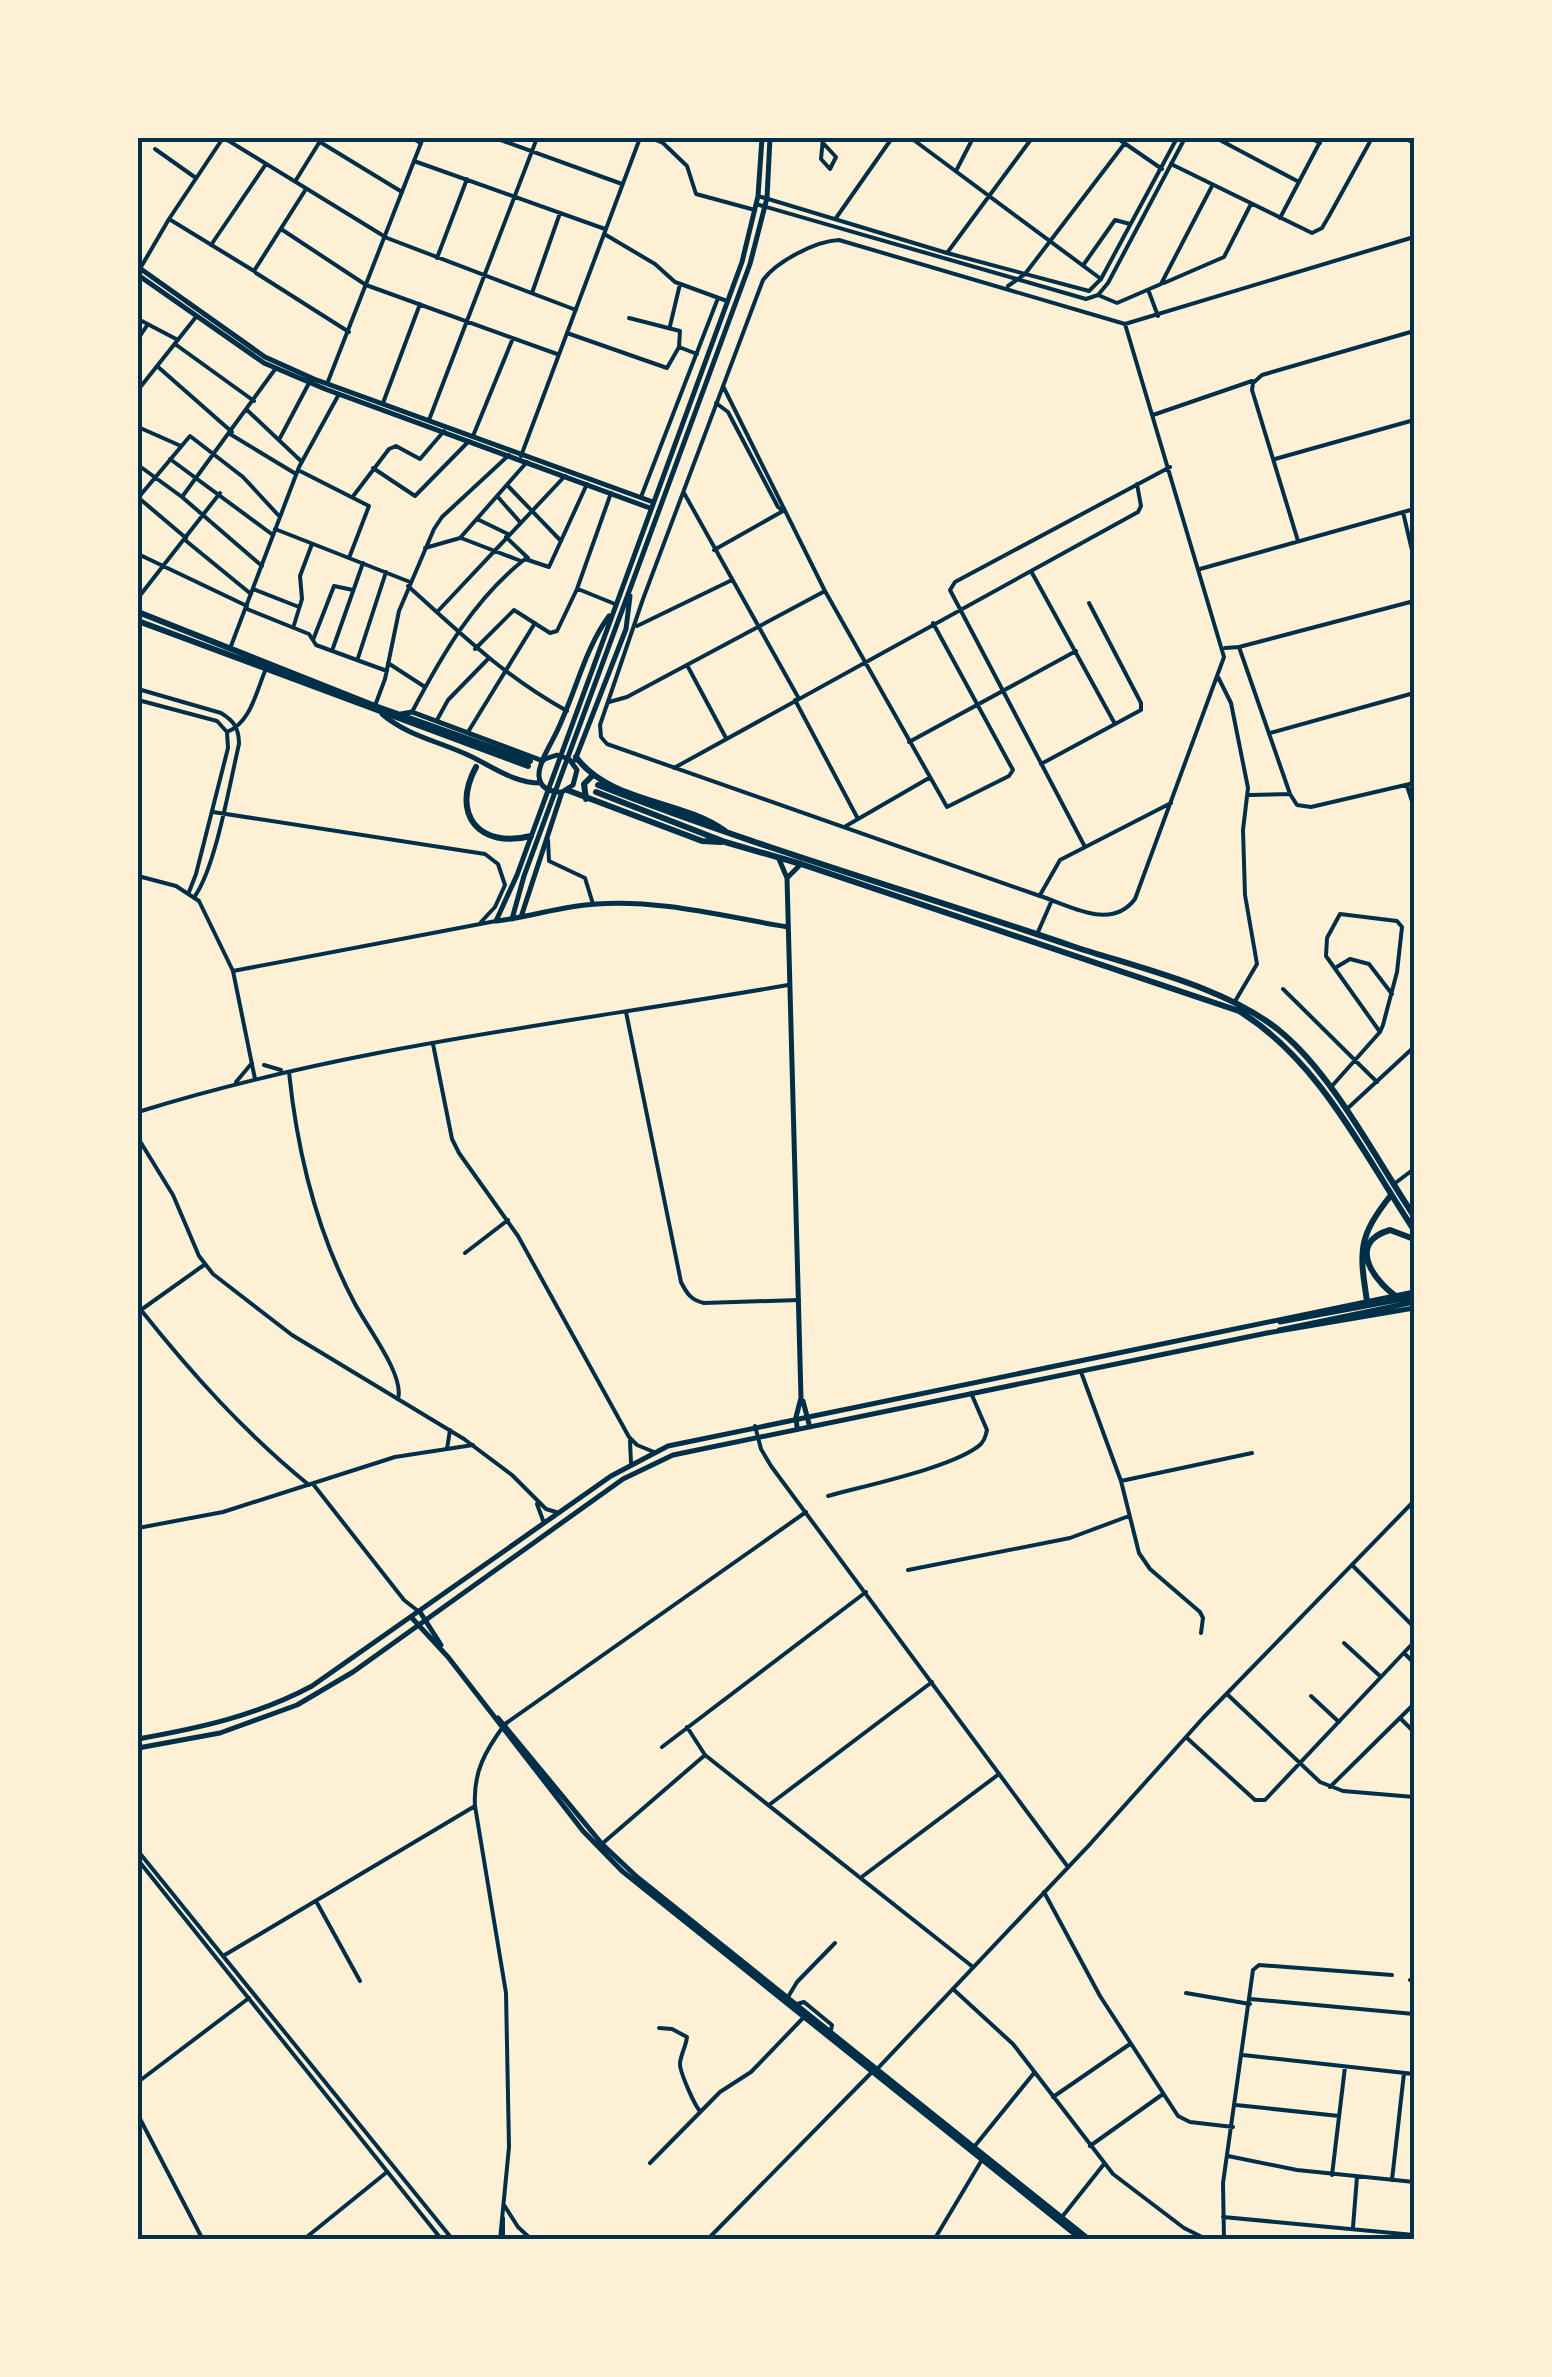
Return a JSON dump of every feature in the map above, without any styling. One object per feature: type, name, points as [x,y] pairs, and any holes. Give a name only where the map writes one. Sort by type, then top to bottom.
[{"type":"highway","points":[[138,612],[529,764],[382,714],[138,622]]},
{"type":"highway","points":[[485,760],[494,754]]},
{"type":"highway","points":[[575,760],[592,776],[716,825],[727,839]]},
{"type":"highway","points":[[476,767],[465,792],[466,810],[477,828],[504,840],[532,836]]},
{"type":"highway","points":[[586,799],[584,784],[592,776]]},
{"type":"highway","points":[[597,789],[727,839],[1238,1011],[1274,1034],[1302,1064],[1414,1230]]},
{"type":"highway","points":[[564,791],[702,841],[727,839],[786,851],[1234,1003],[1282,1032],[1309,1060],[1414,1216]]},
{"type":"highway","points":[[1367,1301],[1361,1271],[1363,1242],[1391,1195]]},
{"type":"highway","points":[[1402,1300],[1376,1280],[1368,1262],[1370,1244],[1376,1236],[1396,1230],[1414,1239]]},
{"type":"main road","points":[[496,921],[516,890],[609,633],[614,608],[742,262],[758,196],[762,138]]},
{"type":"main road","points":[[512,919],[532,836],[630,588],[750,264],[767,198],[770,138]]},
{"type":"main road","points":[[138,270],[196,317],[276,368],[309,383],[430,420],[509,455],[521,456],[527,462],[652,505]]},
{"type":"main road","points":[[138,270],[266,356],[339,394],[640,497],[652,505]]},
{"type":"main road","points":[[521,917],[548,830],[564,791],[576,778],[575,760],[626,630],[630,588]]},
{"type":"main road","points":[[541,784],[539,770],[598,633],[614,608]]},
{"type":"main road","points":[[400,714],[412,712],[544,760],[564,756],[575,760]]},
{"type":"main road","points":[[382,714],[406,732],[509,776],[541,784],[552,792],[564,791]]},
{"type":"main road","points":[[778,856],[787,878],[802,1398],[809,1424]]},
{"type":"main road","points":[[787,878],[800,864]]},
{"type":"main road","points":[[496,921],[594,904],[647,904],[788,927]]},
{"type":"main road","points":[[1267,1333],[1402,1300],[1413,1304]]},
{"type":"main road","points":[[138,1739],[209,1726],[274,1706],[331,1675],[631,1463],[682,1441],[1367,1301],[1413,1304]]},
{"type":"main road","points":[[1267,1324],[1413,1304]]},
{"type":"main road","points":[[138,1748],[220,1733],[282,1712],[353,1672],[640,1469],[690,1450],[1413,1304]]},
{"type":"main road","points":[[797,1427],[802,1398]]},
{"type":"main road","points":[[420,1612],[448,1656]]},
{"type":"main road","points":[[412,1618],[448,1656],[602,1844],[662,1898],[830,2030],[1082,2240]]},
{"type":"main road","points":[[504,1726],[583,1830],[622,1871],[1090,2240]]},
{"type":"street","points":[[138,270],[223,138],[387,238],[576,310]]},
{"type":"street","points":[[326,386],[387,238],[422,140],[411,138]]},
{"type":"street","points":[[494,138],[622,184]]},
{"type":"street","points":[[430,420],[537,138]]},
{"type":"street","points":[[521,456],[638,138]]},
{"type":"street","points":[[651,138],[663,143],[688,166],[696,194],[765,206],[1018,280],[1086,298],[1098,295],[1118,303],[1224,258],[1251,204]]},
{"type":"street","points":[[836,218],[892,138]]},
{"type":"street","points":[[912,138],[1102,280]]},
{"type":"street","points":[[956,171],[973,138]]},
{"type":"street","points":[[948,253],[1032,138]]},
{"type":"street","points":[[1117,138],[1167,171]]},
{"type":"street","points":[[1006,287],[1025,274],[1134,138]]},
{"type":"street","points":[[758,196],[1083,291],[1093,289],[1102,280],[1176,138]]},
{"type":"street","points":[[1098,295],[1185,138]]},
{"type":"street","points":[[1216,138],[1298,182]]},
{"type":"street","points":[[1280,219],[1321,140],[1310,138]]},
{"type":"street","points":[[1171,164],[1309,233],[1322,228],[1372,138]]},
{"type":"street","points":[[1404,138],[1414,143]]},
{"type":"street","points":[[295,182],[321,140],[402,192]]},
{"type":"street","points":[[823,140],[836,156],[830,169],[821,159],[823,140]]},
{"type":"street","points":[[155,149],[196,178]]},
{"type":"street","points":[[414,160],[605,231],[680,284],[728,301]]},
{"type":"street","points":[[211,245],[266,164]]},
{"type":"street","points":[[437,258],[467,179]]},
{"type":"street","points":[[1161,284],[1212,185]]},
{"type":"street","points":[[254,272],[306,189]]},
{"type":"street","points":[[532,294],[560,213]]},
{"type":"street","points":[[169,219],[349,332]]},
{"type":"street","points":[[1083,266],[1115,220],[1130,224]]},
{"type":"street","points":[[281,229],[366,286],[559,355]]},
{"type":"street","points":[[1125,324],[1223,648],[1218,676],[1135,899],[1122,912],[1103,916],[1040,896],[607,744],[601,737],[600,724],[716,403],[763,280],[772,270],[824,241],[839,240],[1125,324],[1414,237]]},
{"type":"street","points":[[876,250],[880,240]]},
{"type":"street","points":[[670,326],[680,284]]},
{"type":"street","points":[[1149,292],[1158,316]]},
{"type":"street","points":[[640,497],[718,298]]},
{"type":"street","points":[[383,403],[420,304]]},
{"type":"street","points":[[138,390],[196,317]]},
{"type":"street","points":[[567,332],[665,368],[678,346],[680,331],[629,318]]},
{"type":"street","points":[[138,319],[176,342],[254,401]]},
{"type":"street","points":[[138,339],[148,324]]},
{"type":"street","points":[[1153,415],[1262,375],[1414,330]]},
{"type":"street","points":[[373,468],[416,496],[471,438],[513,338]]},
{"type":"street","points":[[678,346],[698,354]]},
{"type":"street","points":[[157,366],[231,433],[297,472],[369,506],[349,558]]},
{"type":"street","points":[[182,497],[276,368]]},
{"type":"street","points":[[688,380],[697,383]]},
{"type":"street","points":[[1255,380],[1252,390],[1298,541]]},
{"type":"street","points":[[280,438],[309,383]]},
{"type":"street","points":[[723,386],[783,511],[863,662],[947,807],[1012,772],[933,623]]},
{"type":"street","points":[[231,646],[297,472],[339,394]]},
{"type":"street","points":[[716,403],[728,412],[783,511]]},
{"type":"street","points":[[247,410],[302,462]]},
{"type":"street","points":[[1274,460],[1414,420]]},
{"type":"street","points":[[138,427],[181,446]]},
{"type":"street","points":[[354,496],[373,468],[395,446],[420,459],[444,432]]},
{"type":"street","points":[[280,517],[239,473],[190,436],[138,498],[252,592],[300,607]]},
{"type":"street","points":[[663,441],[674,444]]},
{"type":"street","points":[[376,706],[409,584],[424,548],[442,517],[509,455]]},
{"type":"street","points":[[170,460],[274,532],[363,563],[409,584],[504,672],[567,711]]},
{"type":"street","points":[[460,538],[527,462]]},
{"type":"street","points":[[138,465],[262,566]]},
{"type":"street","points":[[1084,845],[950,590],[955,582],[1170,467]]},
{"type":"street","points":[[437,612],[564,476]]},
{"type":"street","points":[[507,484],[561,541]]},
{"type":"street","points":[[424,548],[460,538],[548,568],[586,484]]},
{"type":"street","points":[[674,768],[1138,512],[1141,506],[1137,484]]},
{"type":"street","points":[[138,598],[220,493]]},
{"type":"street","points":[[684,493],[797,698],[858,820]]},
{"type":"street","points":[[475,648],[512,610],[550,634],[555,633],[578,589],[611,494]]},
{"type":"street","points":[[497,496],[520,522]]},
{"type":"street","points":[[1200,568],[1414,509]]},
{"type":"street","points":[[714,550],[783,511]]},
{"type":"street","points":[[1402,512],[1414,558]]},
{"type":"street","points":[[476,519],[507,536],[531,561]]},
{"type":"street","points":[[293,627],[300,607],[300,576],[312,544]]},
{"type":"street","points":[[138,554],[309,634],[316,644],[387,671]]},
{"type":"street","points":[[412,712],[457,632],[522,561]]},
{"type":"street","points":[[332,650],[363,563]]},
{"type":"street","points":[[1031,571],[1116,724]]},
{"type":"street","points":[[358,658],[386,572]]},
{"type":"street","points":[[635,627],[732,580]]},
{"type":"street","points":[[313,640],[334,586],[353,590]]},
{"type":"street","points":[[578,589],[614,608]]},
{"type":"street","points":[[609,702],[623,699],[826,591]]},
{"type":"street","points":[[1223,648],[1414,601]]},
{"type":"street","points":[[1041,764],[1138,713],[1140,703],[1088,603]]},
{"type":"street","points":[[468,732],[535,623]]},
{"type":"street","points":[[1239,647],[1290,794],[1298,806],[1414,783]]},
{"type":"street","points":[[908,743],[1076,651]]},
{"type":"street","points":[[437,721],[448,700],[488,659]]},
{"type":"street","points":[[388,663],[425,687]]},
{"type":"street","points":[[687,665],[726,738]]},
{"type":"street","points":[[227,732],[237,728],[252,705],[266,669]]},
{"type":"street","points":[[1218,676],[1234,714],[1248,795],[1243,830],[1245,894],[1257,964],[1234,1003]]},
{"type":"street","points":[[138,689],[221,713],[237,728],[240,744],[204,880],[195,896]]},
{"type":"street","points":[[1270,733],[1414,693]]},
{"type":"street","points":[[138,700],[217,721],[227,732],[228,748],[213,812],[189,892]]},
{"type":"street","points":[[845,827],[928,778]]},
{"type":"street","points":[[1407,786],[1414,807]]},
{"type":"street","points":[[1248,795],[1290,794]]},
{"type":"street","points":[[1040,896],[1054,866],[1084,845],[1171,803]]},
{"type":"street","points":[[213,812],[485,854],[498,864],[505,885],[495,907],[481,922]]},
{"type":"street","points":[[548,830],[549,861],[585,878],[594,904]]},
{"type":"street","points":[[138,876],[195,896],[233,971],[255,1079]]},
{"type":"street","points":[[1038,934],[1052,900]]},
{"type":"street","points":[[1329,1088],[1380,1032],[1392,994],[1402,927],[1400,922],[1338,916],[1327,938],[1326,950],[1380,1032]]},
{"type":"street","points":[[233,971],[496,921]]},
{"type":"street","points":[[1335,968],[1350,959],[1366,962],[1392,994]]},
{"type":"street","points":[[138,1112],[287,1071],[560,1020],[788,985]]},
{"type":"street","points":[[1283,989],[1377,1082]]},
{"type":"street","points":[[626,1012],[686,1294],[704,1303],[799,1300]]},
{"type":"street","points":[[433,1044],[452,1139],[508,1220],[628,1436],[637,1446],[654,1452]]},
{"type":"street","points":[[1345,1112],[1414,1047]]},
{"type":"street","points":[[236,1082],[252,1063]]},
{"type":"street","points":[[264,1064],[287,1071]]},
{"type":"street","points":[[287,1071],[306,1175],[352,1299],[400,1383],[398,1400]]},
{"type":"street","points":[[138,1138],[174,1196],[204,1265],[292,1335],[450,1430],[512,1475],[546,1509],[559,1513]]},
{"type":"street","points":[[1394,1184],[1414,1169]]},
{"type":"street","points":[[465,1253],[508,1220]]},
{"type":"street","points":[[204,1265],[139,1311],[246,1432],[311,1484],[404,1600],[420,1612]]},
{"type":"street","points":[[1081,1372],[1121,1481],[1144,1562],[1200,1612],[1204,1625],[1201,1633]]},
{"type":"street","points":[[828,1496],[936,1464],[983,1442],[987,1430],[971,1393]]},
{"type":"street","points":[[756,1426],[765,1456],[1068,1867]]},
{"type":"street","points":[[447,1449],[450,1430]]},
{"type":"street","points":[[628,1436],[631,1463]]},
{"type":"street","points":[[138,1528],[222,1512],[395,1456],[472,1445]]},
{"type":"street","points":[[1121,1481],[1252,1453]]},
{"type":"street","points":[[535,1500],[544,1523]]},
{"type":"street","points":[[707,2240],[953,1989],[1186,1737],[1414,1501]]},
{"type":"street","points":[[502,2240],[509,2147],[506,1993],[475,1806],[476,1773],[504,1726],[806,1512]]},
{"type":"street","points":[[908,1570],[1070,1538],[1130,1516]]},
{"type":"street","points":[[1352,1565],[1414,1627]]},
{"type":"street","points":[[662,1746],[866,1592]]},
{"type":"street","points":[[404,1600],[412,1618]]},
{"type":"street","points":[[1186,1737],[1260,1802],[1414,1642]]},
{"type":"street","points":[[1344,1643],[1381,1677]]},
{"type":"street","points":[[1404,1653],[1414,1663]]},
{"type":"street","points":[[769,1805],[932,1682]]},
{"type":"street","points":[[1228,1695],[1298,1764],[1330,1787],[1343,1792],[1414,1796]]},
{"type":"street","points":[[1311,1696],[1339,1722]]},
{"type":"street","points":[[1330,1787],[1414,1704]]},
{"type":"street","points":[[1399,1718],[1414,1732]]},
{"type":"street","points":[[688,1726],[705,1755],[973,1968]]},
{"type":"street","points":[[602,1844],[705,1755]]},
{"type":"street","points":[[862,1876],[999,1774]]},
{"type":"street","points":[[223,1956],[475,1806]]},
{"type":"street","points":[[138,1851],[453,2240]]},
{"type":"street","points":[[138,1860],[442,2240]]},
{"type":"street","points":[[1044,1892],[1130,2044],[1183,2120],[1233,2127]]},
{"type":"street","points":[[316,1901],[360,1980]]},
{"type":"street","points":[[788,1996],[835,1942]]},
{"type":"street","points":[[1224,2240],[1222,2217],[1228,2156],[1255,1966],[1392,1975]]},
{"type":"street","points":[[953,1989],[1004,2035],[1104,2164],[1184,2228],[1204,2239]]},
{"type":"street","points":[[1186,1993],[1250,2002],[1414,2014]]},
{"type":"street","points":[[138,2082],[249,1998]]},
{"type":"street","points":[[650,2163],[726,2086],[751,2072],[804,2017]]},
{"type":"street","points":[[659,2028],[687,2037],[680,2068],[700,2111]]},
{"type":"street","points":[[1053,2097],[1130,2044]]},
{"type":"street","points":[[1243,2056],[1414,2074]]},
{"type":"street","points":[[1332,2174],[1345,2067]]},
{"type":"street","points":[[974,2147],[1034,2073]]},
{"type":"street","points":[[1392,2180],[1404,2073]]},
{"type":"street","points":[[1090,2146],[1163,2094]]},
{"type":"street","points":[[1236,2105],[1339,2116]]},
{"type":"street","points":[[138,2114],[203,2240]]},
{"type":"street","points":[[1228,2156],[1332,2174],[1414,2182]]},
{"type":"street","points":[[934,2240],[983,2157]]},
{"type":"street","points":[[1062,2217],[1104,2164]]},
{"type":"street","points":[[303,2240],[388,2172]]},
{"type":"street","points":[[1353,2229],[1357,2177]]},
{"type":"street","points":[[504,2203],[518,2227],[532,2240]]},
{"type":"street","points":[[1222,2217],[1390,2236],[1414,2235]]}]
